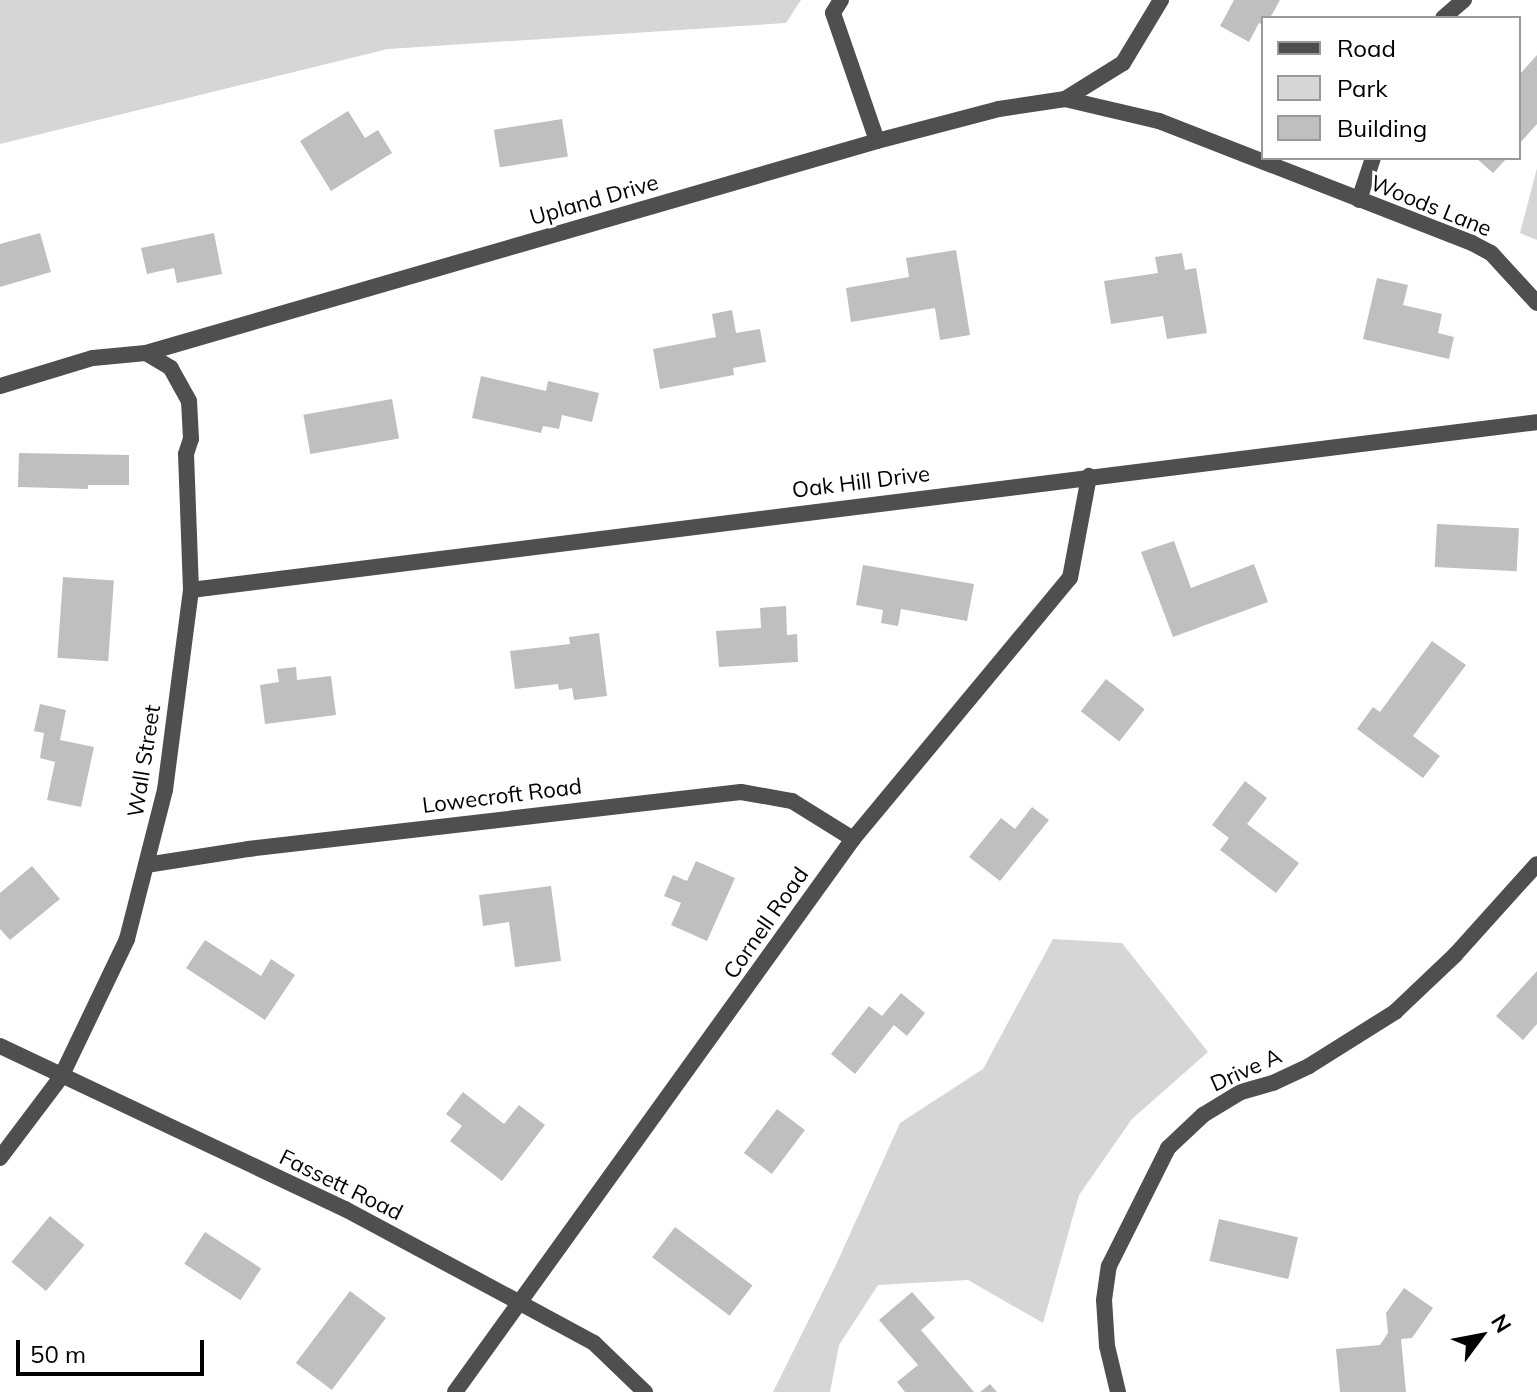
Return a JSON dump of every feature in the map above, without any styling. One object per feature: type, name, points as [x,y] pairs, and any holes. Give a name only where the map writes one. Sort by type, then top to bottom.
[{"type":"street","points":[[841,0],[833,13],[877,141]]},
{"type":"street","name":"Upland Drive","points":[[0,386],[93,358],[146,353],[877,141],[999,109],[1065,99],[1123,63],[1161,0]]},
{"type":"street","points":[[1445,16],[1464,0]]},
{"type":"street","name":"Woods Lane","points":[[1065,99],[1159,121],[1491,253],[1537,303]]},
{"type":"street","points":[[1359,200],[1372,160]]},
{"type":"street","name":"Wall Street","points":[[0,1158],[61,1077],[127,939],[165,790],[191,590],[186,454],[191,439],[189,401],[171,368],[146,353]]},
{"type":"street","name":"Oak Hill Drive","points":[[191,590],[1537,422]]},
{"type":"street","name":"Cornell Road","points":[[455,1392],[522,1304],[853,839],[1070,578],[1089,476]]},
{"type":"street","name":"Lowecroft Road","points":[[146,865],[264,847],[741,792],[792,801],[853,839]]},
{"type":"street","name":"Drive A","points":[[1118,1392],[1107,1346],[1104,1300],[1109,1266],[1168,1148],[1203,1115],[1241,1092],[1273,1083],[1309,1066],[1395,1012],[1455,955],[1537,864]]},
{"type":"street","name":"Fassett Road","points":[[0,1046],[345,1209],[594,1343],[645,1392]]},
{"type":"green space","points":[[0,0],[801,0],[786,23],[388,49],[0,144]]},
{"type":"green space","points":[[1537,168],[1537,240],[1520,233]]},
{"type":"green space","points":[[1053,939],[1122,943],[1208,1052],[1132,1119],[1079,1195],[1043,1323],[968,1280],[878,1285],[839,1345],[830,1392],[773,1392],[835,1267],[900,1123],[983,1069]]},
{"type":"building","points":[[1234,0],[1280,0],[1271,16],[1261,16],[1261,24],[1249,42],[1220,26]]},
{"type":"building","points":[[1537,55],[1537,124],[1521,142],[1521,73]]},
{"type":"building","points":[[348,111],[365,138],[378,130],[392,153],[331,191],[300,141]]},
{"type":"building","points":[[562,119],[568,157],[500,167],[494,130]]},
{"type":"building","points":[[1478,160],[1505,160],[1493,173]]},
{"type":"building","points":[[40,233],[51,272],[0,287],[0,244]]},
{"type":"building","points":[[214,233],[222,274],[177,283],[174,268],[147,274],[141,248]]},
{"type":"building","points":[[956,250],[970,335],[940,340],[935,308],[851,322],[846,288],[909,277],[906,258]]},
{"type":"building","points":[[1182,253],[1185,270],[1196,268],[1207,333],[1167,339],[1163,316],[1111,324],[1104,281],[1158,273],[1155,257]]},
{"type":"building","points":[[1377,278],[1408,285],[1403,305],[1442,314],[1438,333],[1454,337],[1449,359],[1363,339]]},
{"type":"building","points":[[732,310],[736,333],[760,329],[766,362],[733,368],[734,375],[660,389],[653,349],[716,337],[712,314]]},
{"type":"building","points":[[481,376],[546,391],[548,381],[599,393],[592,422],[562,415],[559,429],[543,426],[541,433],[472,418]]},
{"type":"building","points":[[392,399],[399,438],[310,454],[303,415]]},
{"type":"building","points":[[19,453],[129,455],[129,485],[88,485],[88,489],[18,487]]},
{"type":"building","points":[[1437,524],[1519,528],[1517,571],[1435,567]]},
{"type":"building","points":[[1174,541],[1191,588],[1254,564],[1268,602],[1173,637],[1141,552]]},
{"type":"building","points":[[863,565],[974,584],[967,621],[901,609],[898,626],[881,623],[883,610],[856,605]]},
{"type":"building","points":[[63,577],[114,581],[108,661],[57,658]]},
{"type":"building","points":[[786,606],[787,635],[797,634],[798,662],[719,667],[716,631],[761,628],[760,608]]},
{"type":"building","points":[[599,633],[607,696],[574,700],[572,688],[559,690],[558,684],[515,689],[510,651],[570,644],[569,637]]},
{"type":"building","points":[[1432,641],[1466,665],[1413,736],[1440,756],[1423,778],[1357,729],[1373,707],[1380,712]]},
{"type":"building","points":[[296,667],[297,680],[331,676],[336,715],[265,724],[260,685],[279,682],[277,669]]},
{"type":"building","points":[[1106,679],[1145,709],[1119,741],[1081,711]]},
{"type":"building","points":[[40,704],[66,710],[60,740],[94,747],[81,807],[47,800],[55,762],[40,758],[44,733],[34,731]]},
{"type":"building","points":[[1245,781],[1267,798],[1247,824],[1299,863],[1276,893],[1220,850],[1229,838],[1212,825]]},
{"type":"building","points":[[1032,807],[1049,820],[1000,881],[969,857],[1001,818],[1015,829]]},
{"type":"building","points":[[696,861],[735,878],[707,941],[671,925],[681,903],[664,896],[673,875],[687,881]]},
{"type":"building","points":[[32,866],[60,899],[10,940],[0,929],[0,893]]},
{"type":"building","points":[[551,886],[561,961],[515,967],[509,922],[483,926],[479,895]]},
{"type":"building","points":[[205,940],[261,976],[271,959],[295,975],[265,1020],[186,968]]},
{"type":"building","points":[[1537,971],[1537,1024],[1523,1040],[1496,1016]]},
{"type":"building","points":[[901,993],[925,1013],[907,1036],[894,1025],[855,1074],[831,1054],[869,1006],[882,1016]]},
{"type":"building","points":[[463,1092],[504,1124],[519,1105],[545,1125],[502,1181],[450,1141],[462,1126],[446,1114]]},
{"type":"building","points":[[777,1109],[805,1130],[772,1174],[744,1153]]},
{"type":"building","points":[[50,1216],[84,1245],[46,1291],[11,1262]]},
{"type":"building","points":[[1219,1219],[1298,1237],[1288,1279],[1209,1261]]},
{"type":"building","points":[[675,1227],[752,1285],[730,1316],[652,1257]]},
{"type":"building","points":[[205,1232],[261,1268],[240,1300],[184,1264]]},
{"type":"building","points":[[1404,1288],[1433,1308],[1412,1338],[1401,1339],[1406,1392],[1340,1392],[1336,1349],[1380,1345],[1388,1333],[1386,1313]]},
{"type":"building","points":[[350,1291],[386,1318],[332,1390],[296,1363]]},
{"type":"building","points":[[912,1292],[935,1318],[921,1330],[974,1392],[905,1392],[897,1382],[918,1365],[879,1320]]},
{"type":"building","points":[[990,1384],[997,1392],[980,1392]]}]
